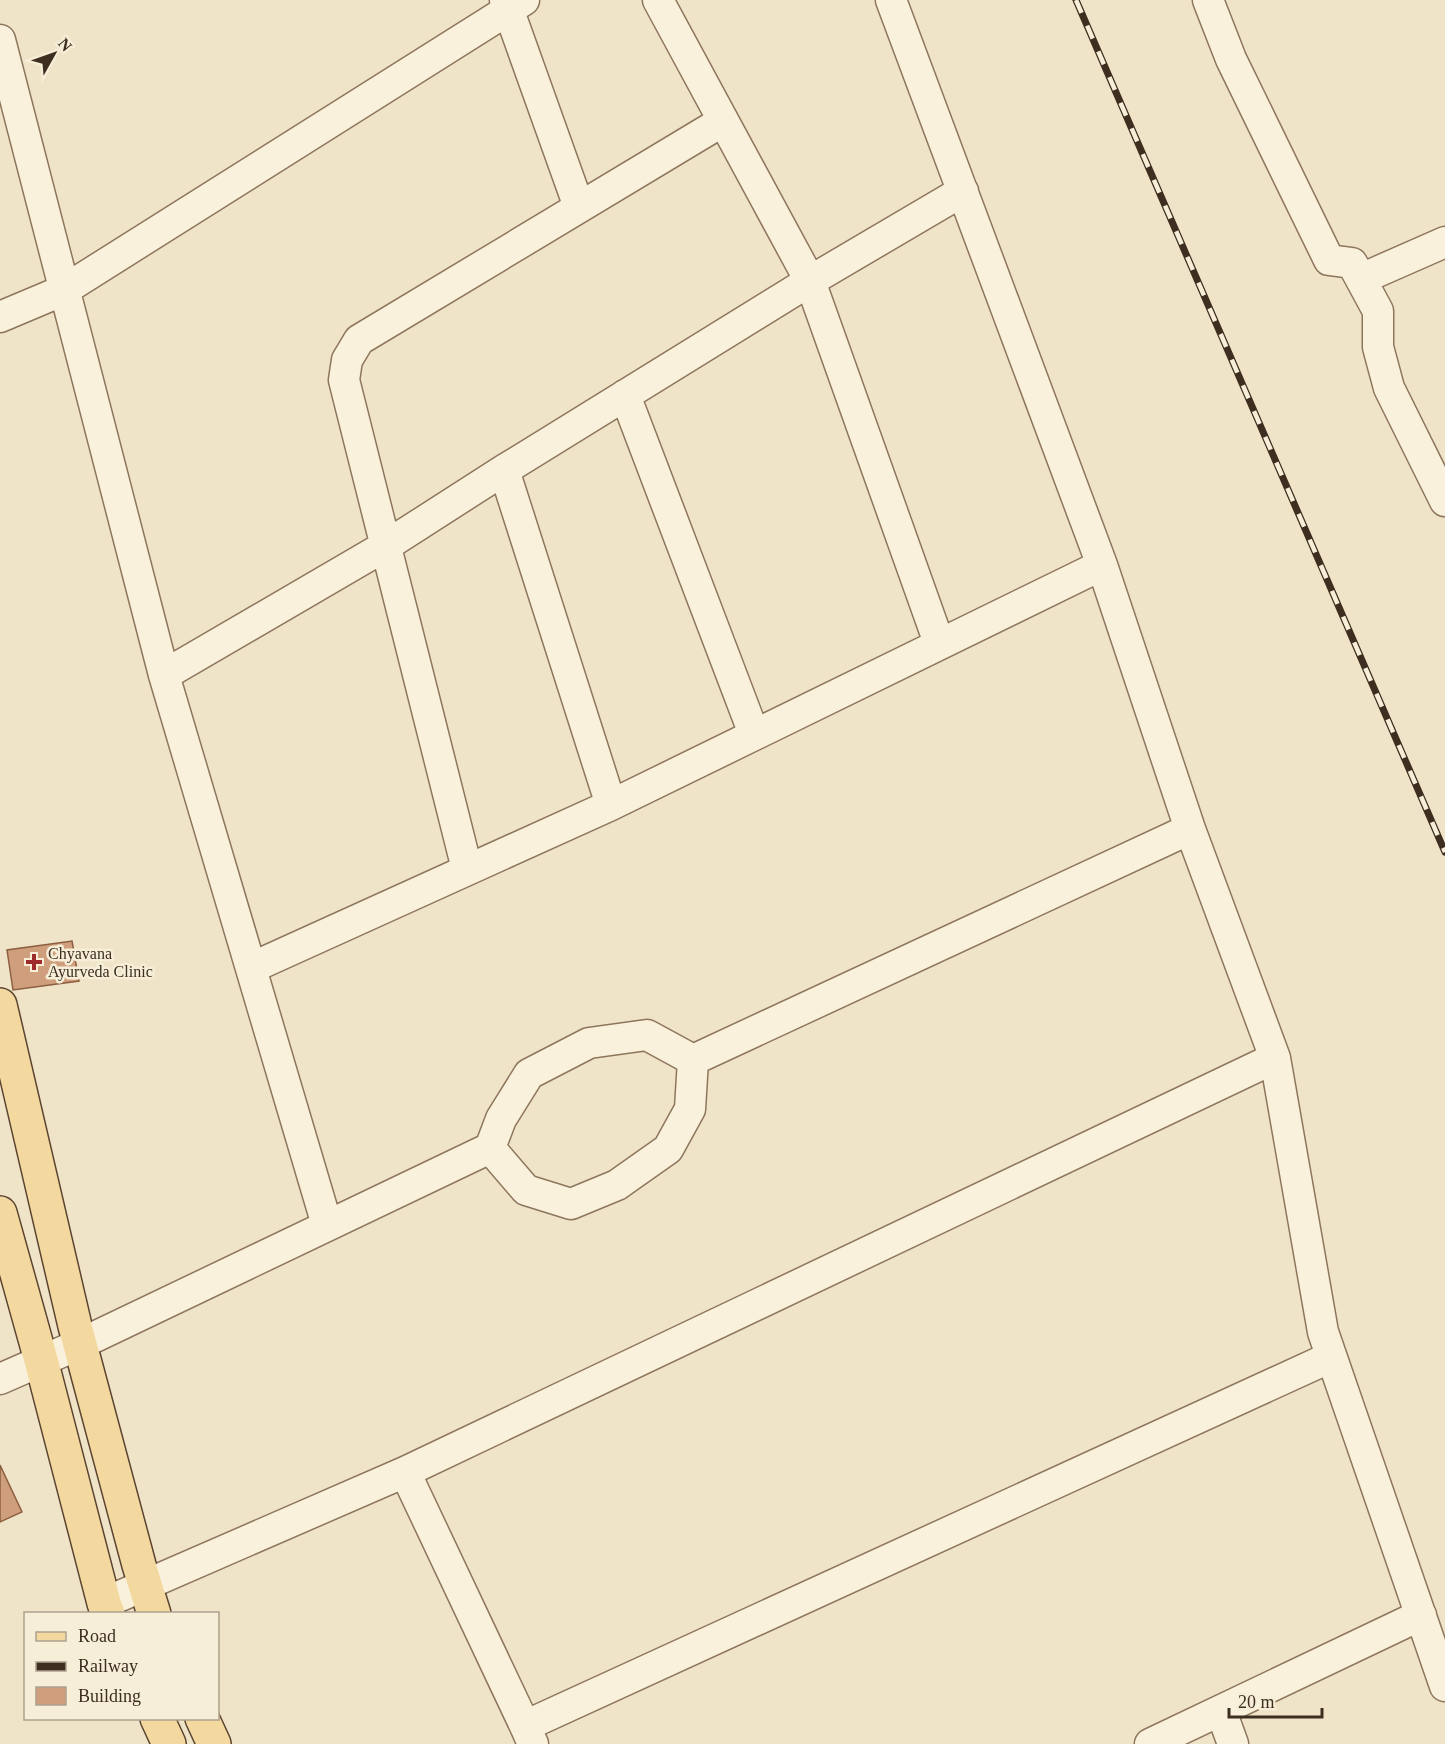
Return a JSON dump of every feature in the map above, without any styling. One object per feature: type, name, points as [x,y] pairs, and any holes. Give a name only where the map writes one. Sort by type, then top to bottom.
[{"type":"main road","points":[[0,1005],[80,1344],[150,1599]]},
{"type":"main road","points":[[0,1213],[106,1608]]},
{"type":"main road","points":[[157,1720],[169,1744]]},
{"type":"main road","points":[[202,1720],[214,1744]]},
{"type":"street","points":[[658,0],[810,281],[939,643]]},
{"type":"street","points":[[891,0],[1102,565],[1190,829],[1275,1058],[1323,1332],[1445,1686]]},
{"type":"street","points":[[1208,0],[1231,58],[1329,260],[1352,263],[1378,311],[1378,347],[1389,388],[1443,492]]},
{"type":"street","points":[[0,317],[64,290],[513,3],[579,207]]},
{"type":"street","points":[[0,40],[164,675],[327,1225]]},
{"type":"street","points":[[467,869],[344,380],[346,360],[359,340],[723,121]]},
{"type":"street","points":[[164,675],[387,545],[810,281],[963,191]]},
{"type":"street","points":[[1361,279],[1445,242]]},
{"type":"street","points":[[626,395],[754,734]]},
{"type":"street","points":[[504,470],[611,805]]},
{"type":"street","points":[[251,968],[611,805],[1102,565]]},
{"type":"street","points":[[693,1060],[1190,829]]},
{"type":"street","points":[[0,1379],[80,1344],[490,1148],[501,1119],[529,1074],[589,1043],[647,1035],[693,1060]]},
{"type":"street","points":[[106,1608],[150,1599],[405,1472],[1275,1058]]},
{"type":"street","points":[[490,1148],[526,1190],[571,1204],[617,1185],[668,1149],[690,1109],[693,1060]]},
{"type":"street","points":[[405,1472],[529,1735],[1332,1358]]},
{"type":"street","points":[[1150,1744],[1421,1615]]},
{"type":"street","points":[[1221,1711],[1233,1744]]},
{"type":"building","points":[[72,941],[79,981],[13,990],[7,950]]},
{"type":"building","points":[[0,1465],[22,1512],[0,1522]]},
{"type":"railway","points":[[1076,0],[1445,852]]},
{"type":"place","name":"Chyavana Ayurveda Clinic","points":[[34,962]]}]
